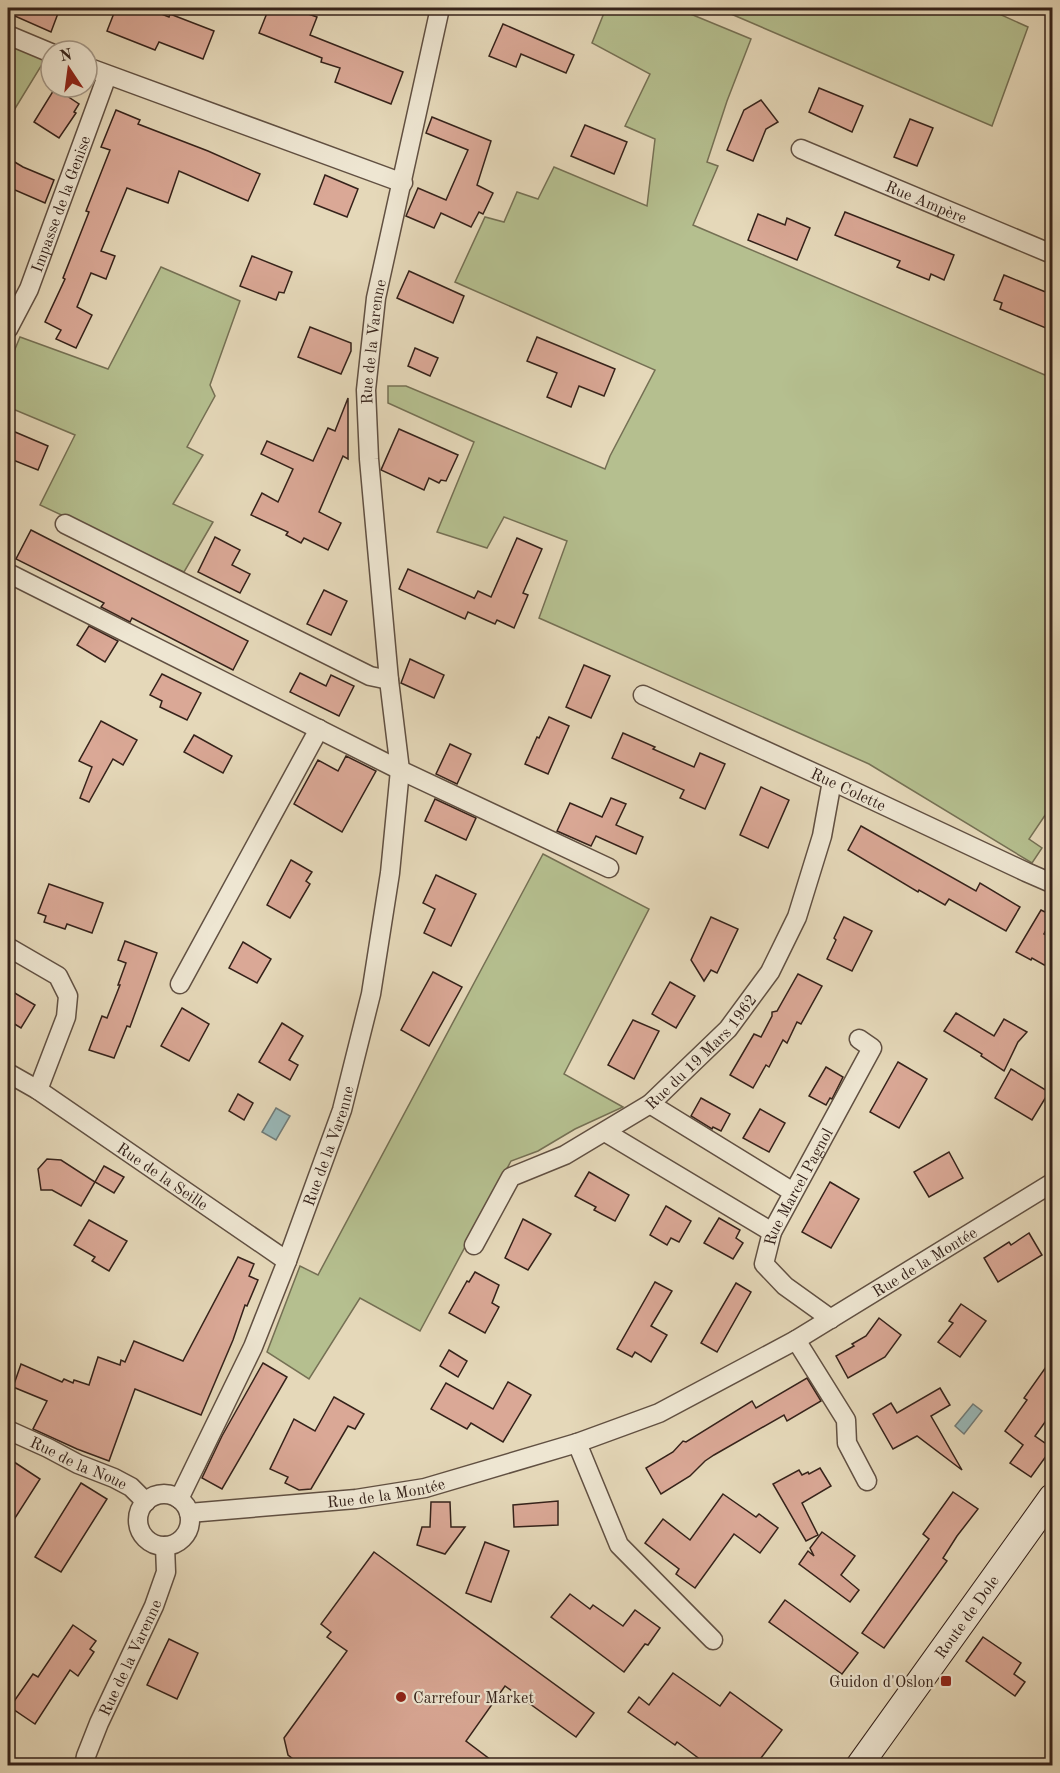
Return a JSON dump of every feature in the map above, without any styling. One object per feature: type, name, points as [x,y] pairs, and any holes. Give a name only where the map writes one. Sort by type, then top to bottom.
[{"type":"main road","name":"Route de Dole","points":[[859,1766],[1053,1497]]},
{"type":"street","name":"Rue de la Varenne","points":[[184,1506],[253,1347],[287,1261],[342,1110],[371,994],[390,873],[400,770],[389,680],[369,459],[366,390],[376,298],[440,8]]},
{"type":"street","points":[[8,35],[39,47]]},
{"type":"street","points":[[99,73],[403,183]]},
{"type":"street","name":"Impasse de la Genise","points":[[8,329],[29,290],[107,76]]},
{"type":"street","name":"Rue Ampère","points":[[801,149],[1053,254]]},
{"type":"street","points":[[65,524],[370,676],[389,680]]},
{"type":"street","points":[[8,573],[400,770],[609,868]]},
{"type":"street","name":"Rue Colette","points":[[643,695],[1042,879],[1049,882],[1053,877]]},
{"type":"street","points":[[180,984],[319,729]]},
{"type":"street","name":"Rue du 19 Mars 1962","points":[[474,1245],[511,1177],[565,1155],[650,1104],[728,1029],[770,972],[797,916],[822,836],[832,781]]},
{"type":"street","points":[[8,948],[58,976],[68,996],[66,1017],[38,1090]]},
{"type":"street","name":"Rue Marcel Pagnol","points":[[831,1319],[785,1286],[764,1264],[772,1232],[872,1048],[859,1040]]},
{"type":"street","name":"Rue de la Seille","points":[[8,1073],[38,1090],[287,1261]]},
{"type":"street","points":[[650,1104],[793,1192]]},
{"type":"street","points":[[605,1132],[772,1232]]},
{"type":"street","name":"Rue de la Montée","points":[[184,1506],[356,1499],[425,1488],[577,1443],[659,1413],[796,1340],[1053,1182]]},
{"type":"street","points":[[796,1340],[846,1420],[847,1443],[867,1481]]},
{"type":"street","name":"Rue de la Noue","points":[[8,1430],[78,1464],[114,1478],[131,1487],[146,1502]]},
{"type":"street","points":[[577,1443],[619,1545],[713,1640]]},
{"type":"street","points":[[166,1494],[184,1506],[189,1528],[180,1541],[165,1546],[151,1542],[140,1531],[139,1516],[146,1502],[158,1495],[166,1494]]},
{"type":"street","name":"Rue de la Varenne","points":[[84,1766],[99,1723],[160,1589],[166,1572],[165,1546]]},
{"type":"green space","points":[[606,8],[676,8],[751,39],[707,162],[718,166],[693,225],[1052,378],[1052,805],[1029,839],[1042,848],[1032,863],[869,764],[539,618],[567,541],[504,517],[487,548],[437,532],[474,442],[388,403],[388,386],[406,386],[605,469],[655,370],[455,282],[485,217],[504,222],[517,192],[538,199],[554,167],[647,206],[655,139],[625,126],[650,74],[592,43]]},
{"type":"green space","points":[[717,8],[986,8],[1028,27],[992,126]]},
{"type":"green space","points":[[8,45],[39,56],[39,69],[8,120]]},
{"type":"green space","points":[[161,267],[240,301],[210,385],[215,396],[187,447],[203,455],[173,504],[213,522],[184,572],[40,505],[75,435],[8,407],[8,366],[20,337],[108,369]]},
{"type":"green space","points":[[543,854],[649,909],[564,1074],[623,1107],[575,1129],[538,1151],[511,1161],[420,1331],[360,1298],[309,1379],[267,1352],[300,1266],[318,1275]]},
{"type":"water","points":[[276,1108],[290,1116],[276,1140],[262,1132]]},
{"type":"water","points":[[973,1404],[982,1411],[964,1434],[955,1426]]},
{"type":"building","points":[[8,8],[60,8],[51,32],[8,13]]},
{"type":"building","points":[[116,8],[146,8],[169,17],[170,14],[214,31],[203,59],[159,42],[155,50],[107,31]]},
{"type":"building","points":[[269,8],[291,8],[317,17],[310,35],[403,72],[391,104],[335,82],[340,68],[321,62],[322,58],[259,33]]},
{"type":"building","points":[[503,24],[574,55],[566,73],[521,54],[516,67],[489,56]]},
{"type":"building","points":[[819,88],[863,106],[852,132],[809,112]]},
{"type":"building","points":[[48,99],[72,99],[79,104],[74,112],[76,113],[59,138],[34,122]]},
{"type":"building","points":[[761,100],[778,122],[766,129],[753,161],[727,150],[744,110]]},
{"type":"building","points":[[116,110],[140,120],[138,124],[260,174],[248,201],[179,171],[168,203],[127,188],[101,251],[115,256],[106,279],[91,273],[77,307],[92,315],[76,348],[56,339],[61,330],[45,322],[65,279],[63,278],[89,212],[86,211],[110,150],[101,147]]},
{"type":"building","points":[[432,117],[491,141],[477,185],[493,193],[483,214],[479,212],[471,227],[441,213],[434,228],[406,216],[418,188],[446,200],[468,150],[426,133]]},
{"type":"building","points":[[910,119],[933,128],[917,166],[894,157]]},
{"type":"building","points":[[585,125],[627,142],[614,174],[571,156]]},
{"type":"building","points":[[8,158],[54,180],[45,203],[8,187]]},
{"type":"building","points":[[325,175],[358,189],[347,217],[314,204]]},
{"type":"building","points":[[845,212],[954,255],[944,280],[931,274],[929,280],[897,267],[900,261],[835,235]]},
{"type":"building","points":[[758,214],[785,225],[787,218],[810,228],[797,260],[748,240]]},
{"type":"building","points":[[252,256],[292,272],[284,293],[279,292],[276,300],[240,286]]},
{"type":"building","points":[[409,271],[464,296],[453,323],[397,298]]},
{"type":"building","points":[[1004,275],[1053,295],[1053,331],[1000,309],[1002,303],[994,300]]},
{"type":"building","points":[[310,327],[351,343],[351,351],[341,374],[298,357]]},
{"type":"building","points":[[537,337],[615,369],[604,396],[579,386],[571,407],[547,397],[557,373],[527,361]]},
{"type":"building","points":[[415,348],[438,358],[430,376],[408,366]]},
{"type":"building","points":[[348,398],[348,459],[343,456],[319,512],[341,523],[328,550],[304,538],[301,543],[286,535],[288,532],[251,515],[262,493],[278,502],[293,469],[261,454],[267,441],[313,461],[328,428],[335,431]]},
{"type":"building","points":[[8,429],[48,446],[38,470],[8,458]]},
{"type":"building","points":[[399,429],[458,455],[446,481],[441,480],[439,483],[429,478],[424,490],[381,470]]},
{"type":"building","points":[[31,530],[248,641],[233,670],[132,618],[130,622],[101,607],[104,603],[16,559]]},
{"type":"building","points":[[215,537],[240,550],[232,565],[250,574],[240,593],[198,572]]},
{"type":"building","points":[[517,538],[542,549],[523,593],[528,595],[514,628],[497,620],[495,624],[468,612],[465,619],[399,589],[408,569],[474,599],[478,591],[491,597]]},
{"type":"building","points":[[324,590],[347,601],[331,635],[307,624]]},
{"type":"building","points":[[89,626],[118,641],[105,662],[77,645]]},
{"type":"building","points":[[410,659],[444,675],[434,698],[401,683]]},
{"type":"building","points":[[584,665],[610,676],[591,718],[566,707]]},
{"type":"building","points":[[300,673],[326,686],[331,675],[354,686],[339,716],[290,692]]},
{"type":"building","points":[[162,674],[201,693],[187,720],[160,707],[162,701],[150,695]]},
{"type":"building","points":[[549,717],[569,726],[548,774],[525,764]]},
{"type":"building","points":[[101,721],[137,740],[123,765],[113,759],[89,802],[80,798],[92,767],[79,761]]},
{"type":"building","points":[[623,733],[694,767],[700,753],[725,764],[705,809],[680,798],[684,790],[612,758]]},
{"type":"building","points":[[194,735],[232,756],[223,773],[184,752]]},
{"type":"building","points":[[450,744],[471,754],[457,784],[436,774]]},
{"type":"building","points":[[346,756],[376,771],[342,832],[294,804],[318,760],[338,771]]},
{"type":"building","points":[[761,787],[789,800],[768,848],[740,835]]},
{"type":"building","points":[[611,798],[626,804],[616,825],[643,837],[636,854],[596,836],[591,846],[557,831],[570,803],[602,817]]},
{"type":"building","points":[[435,799],[476,818],[466,840],[425,821]]},
{"type":"building","points":[[861,826],[976,891],[980,883],[1020,907],[1006,931],[949,899],[945,905],[919,890],[918,892],[848,850]]},
{"type":"building","points":[[291,860],[312,872],[306,881],[310,884],[290,918],[267,905]]},
{"type":"building","points":[[436,875],[476,894],[451,946],[424,933],[435,909],[423,903]]},
{"type":"building","points":[[49,884],[103,903],[92,933],[67,924],[65,929],[44,922],[46,916],[38,913]]},
{"type":"building","points":[[1041,910],[1053,916],[1044,934],[1053,939],[1053,970],[1016,952]]},
{"type":"building","points":[[711,917],[738,929],[717,973],[711,970],[704,981],[691,960]]},
{"type":"building","points":[[844,917],[872,931],[852,971],[827,959]]},
{"type":"building","points":[[125,941],[157,953],[130,1027],[127,1026],[114,1058],[89,1050],[102,1016],[107,1018],[120,985],[118,985],[126,963],[118,960]]},
{"type":"building","points":[[243,942],[271,959],[257,983],[229,968]]},
{"type":"building","points":[[433,972],[462,987],[429,1046],[401,1030]]},
{"type":"building","points":[[798,974],[822,986],[801,1024],[797,1022],[787,1043],[783,1040],[769,1067],[766,1065],[753,1088],[730,1075],[754,1034],[761,1037],[772,1012],[777,1011]]},
{"type":"building","points":[[670,982],[695,996],[676,1028],[652,1014]]},
{"type":"building","points":[[8,989],[35,1005],[21,1028],[8,1020]]},
{"type":"building","points":[[182,1008],[209,1024],[189,1061],[161,1046]]},
{"type":"building","points":[[956,1013],[994,1036],[1004,1019],[1027,1032],[1018,1042],[1004,1071],[981,1056],[982,1054],[944,1031]]},
{"type":"building","points":[[633,1020],[659,1031],[634,1079],[608,1065]]},
{"type":"building","points":[[282,1023],[303,1036],[289,1060],[298,1065],[290,1080],[259,1062]]},
{"type":"building","points":[[898,1062],[927,1079],[899,1128],[870,1112]]},
{"type":"building","points":[[826,1067],[843,1077],[832,1099],[830,1098],[826,1105],[809,1096]]},
{"type":"building","points":[[1011,1069],[1049,1092],[1032,1120],[995,1098]]},
{"type":"building","points":[[238,1094],[253,1103],[244,1120],[229,1111]]},
{"type":"building","points":[[701,1098],[730,1114],[721,1131],[713,1127],[712,1129],[691,1116]]},
{"type":"building","points":[[760,1109],[785,1123],[769,1152],[743,1138]]},
{"type":"building","points":[[949,1152],[963,1178],[929,1197],[914,1172]]},
{"type":"building","points":[[47,1159],[61,1160],[95,1182],[81,1206],[52,1190],[41,1190],[38,1169]]},
{"type":"building","points":[[104,1166],[124,1177],[114,1193],[95,1182]]},
{"type":"building","points":[[589,1172],[629,1195],[615,1221],[594,1210],[596,1207],[575,1196]]},
{"type":"building","points":[[830,1182],[859,1199],[831,1248],[802,1232]]},
{"type":"building","points":[[666,1206],[691,1221],[679,1242],[671,1238],[667,1245],[650,1235]]},
{"type":"building","points":[[719,1218],[740,1230],[736,1238],[743,1243],[733,1259],[704,1243]]},
{"type":"building","points":[[523,1219],[551,1234],[528,1270],[505,1258]]},
{"type":"building","points":[[89,1220],[127,1241],[109,1271],[92,1261],[95,1257],[74,1245]]},
{"type":"building","points":[[1029,1233],[1042,1255],[998,1282],[984,1258],[1009,1242],[1011,1245]]},
{"type":"building","points":[[238,1257],[254,1264],[249,1276],[258,1280],[247,1306],[245,1305],[233,1340],[201,1415],[135,1389],[109,1461],[33,1429],[47,1401],[13,1387],[21,1364],[62,1382],[64,1379],[73,1383],[74,1380],[89,1385],[98,1357],[120,1365],[121,1360],[125,1362],[134,1341],[183,1361]]},
{"type":"building","points":[[475,1272],[499,1285],[492,1303],[499,1307],[485,1333],[449,1313],[467,1281],[469,1282]]},
{"type":"building","points":[[655,1282],[672,1291],[651,1326],[667,1335],[651,1362],[635,1352],[632,1357],[617,1349]]},
{"type":"building","points":[[736,1283],[751,1292],[717,1352],[701,1343]]},
{"type":"building","points":[[961,1304],[986,1321],[960,1357],[938,1342],[953,1323],[949,1321]]},
{"type":"building","points":[[879,1318],[901,1335],[885,1357],[848,1378],[836,1356],[866,1336]]},
{"type":"building","points":[[449,1350],[467,1361],[458,1377],[440,1366]]},
{"type":"building","points":[[1053,1357],[1053,1411],[1035,1436],[1052,1448],[1031,1477],[1010,1463],[1023,1445],[1005,1431],[1027,1400],[1024,1398]]},
{"type":"building","points":[[263,1363],[287,1377],[222,1489],[202,1478],[222,1436]]},
{"type":"building","points":[[807,1378],[821,1401],[787,1421],[784,1415],[714,1455],[690,1476],[661,1494],[646,1468],[673,1452],[683,1441],[686,1442],[752,1401],[756,1408]]},
{"type":"building","points":[[508,1382],[531,1395],[503,1442],[471,1423],[467,1429],[431,1409],[446,1383],[493,1409]]},
{"type":"building","points":[[940,1388],[950,1405],[931,1416],[962,1470],[917,1436],[893,1449],[873,1414],[891,1403],[897,1413]]},
{"type":"building","points":[[334,1397],[364,1414],[355,1429],[348,1426],[311,1489],[299,1490],[285,1483],[288,1477],[270,1469],[294,1419],[315,1431]]},
{"type":"building","points":[[8,1458],[40,1479],[8,1529]]},
{"type":"building","points":[[820,1468],[831,1486],[802,1503],[818,1535],[806,1541],[773,1484],[799,1470],[802,1475]]},
{"type":"building","points":[[81,1483],[107,1499],[61,1572],[35,1557]]},
{"type":"building","points":[[953,1492],[978,1509],[943,1558],[947,1561],[884,1648],[862,1633],[929,1539],[923,1534]]},
{"type":"building","points":[[723,1494],[756,1517],[759,1514],[778,1528],[760,1553],[734,1534],[695,1588],[676,1574],[679,1569],[645,1543],[663,1519],[690,1540]]},
{"type":"building","points":[[558,1501],[558,1525],[514,1527],[513,1505]]},
{"type":"building","points":[[431,1502],[450,1502],[451,1527],[465,1527],[445,1554],[417,1545],[422,1527],[430,1527]]},
{"type":"building","points":[[822,1532],[855,1556],[841,1575],[859,1590],[850,1602],[799,1564],[808,1551],[814,1556],[810,1548]]},
{"type":"building","points":[[485,1542],[509,1551],[491,1602],[466,1593]]},
{"type":"building","points":[[374,1552],[594,1713],[576,1737],[505,1686],[466,1741],[499,1766],[302,1766],[288,1755],[284,1738],[347,1651],[327,1637],[331,1632],[321,1624]]},
{"type":"building","points":[[570,1594],[590,1609],[593,1605],[623,1626],[635,1610],[660,1628],[624,1672],[551,1617]]},
{"type":"building","points":[[785,1600],[858,1653],[842,1674],[769,1622]]},
{"type":"building","points":[[73,1625],[96,1641],[90,1649],[94,1652],[78,1676],[70,1670],[35,1724],[10,1707],[33,1674],[38,1677]]},
{"type":"building","points":[[983,1637],[1021,1663],[1014,1674],[1025,1682],[1015,1696],[966,1661]]},
{"type":"building","points":[[169,1639],[198,1653],[177,1699],[147,1685]]},
{"type":"building","points":[[673,1673],[720,1706],[730,1692],[782,1730],[755,1766],[709,1766],[677,1742],[675,1745],[628,1712],[639,1697],[649,1705]]},
{"type":"place","name":"Guidon d'Oslon","points":[[946,1681]]},
{"type":"place","name":"Carrefour Market","points":[[401,1697]]}]
